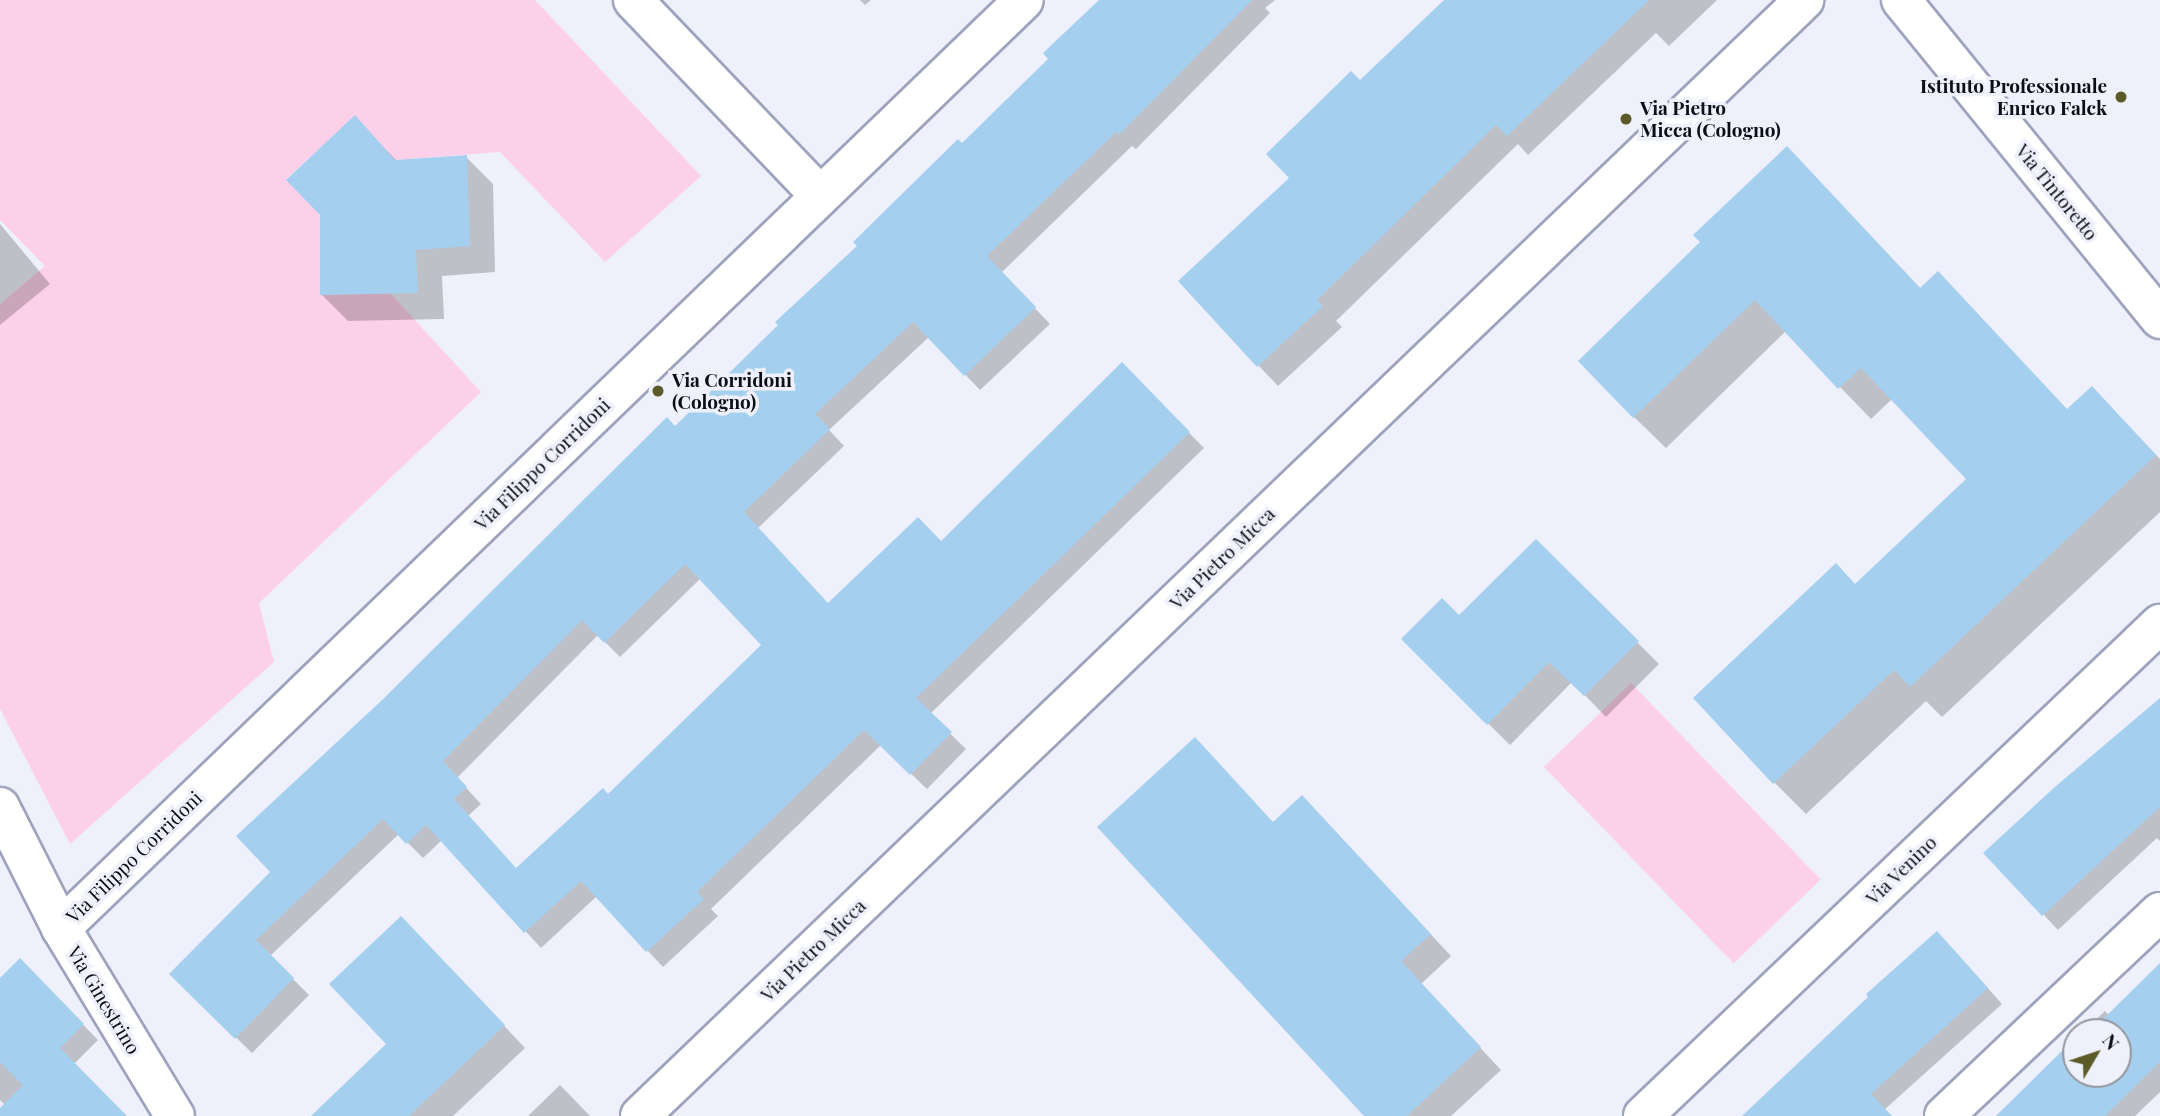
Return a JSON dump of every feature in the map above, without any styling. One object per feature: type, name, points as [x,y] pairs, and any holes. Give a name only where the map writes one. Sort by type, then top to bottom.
[{"type":"street","points":[[633,0],[820,196]]},
{"type":"street","name":"Via Filippo Corridoni","points":[[61,928],[1024,0]]},
{"type":"street","name":"Via Pietro Micca","points":[[640,1116],[1804,0]]},
{"type":"street","name":"Via Tintoretto","points":[[1901,0],[2160,319]]},
{"type":"street","name":"Via Venino","points":[[1643,1116],[2160,624]]},
{"type":"street","name":"Via Ginestrino","points":[[0,807],[61,928],[175,1116]]},
{"type":"street","points":[[1944,1116],[2160,912]]},
{"type":"shaded area","points":[[0,0],[535,0],[701,176],[605,262],[500,152],[395,160],[355,116],[286,179],[320,215],[320,295],[390,293],[481,392],[259,603],[274,662],[70,844],[0,709],[0,304],[45,266],[0,220]]},
{"type":"shaded area","points":[[1631,683],[1821,879],[1734,963],[1544,767]]},
{"type":"building","points":[[1099,0],[1252,0],[1119,135],[1116,132],[987,256],[1036,307],[964,376],[913,322],[815,414],[830,429],[744,512],[828,603],[918,517],[941,541],[1122,362],[1190,432],[916,698],[952,732],[910,775],[864,730],[697,892],[704,899],[646,952],[581,881],[524,933],[426,825],[406,844],[383,819],[256,940],[294,978],[235,1039],[169,974],[270,872],[236,836],[380,702],[667,417],[675,426],[778,325],[775,322],[857,246],[853,242],[958,139],[962,143],[1048,59],[1043,53]],"holes":[[[685,564],[761,645],[608,794],[603,788],[516,868],[454,799],[467,787],[443,761],[582,620],[604,643]]]},
{"type":"building","points":[[1444,0],[1649,0],[1507,136],[1496,125],[1317,300],[1323,306],[1257,367],[1178,281],[1289,178],[1266,154],[1351,71],[1360,80]]},
{"type":"building","points":[[355,115],[395,160],[467,155],[470,246],[416,250],[418,293],[320,295],[320,215],[286,180]]},
{"type":"building","points":[[1787,146],[1920,288],[1938,271],[2067,409],[2092,386],[2156,455],[1910,687],[1894,670],[1773,784],[1693,698],[1836,563],[1855,584],[1966,479],[1861,368],[1838,389],[1755,300],[1633,418],[1578,361],[1700,242],[1693,235]]},
{"type":"building","points":[[1536,539],[1639,641],[1584,696],[1549,662],[1487,725],[1401,639],[1442,598],[1459,615]]},
{"type":"building","points":[[2160,698],[2160,807],[2042,916],[1983,853],[2056,786]]},
{"type":"building","points":[[1195,737],[1273,822],[1302,795],[1431,934],[1401,961],[1481,1047],[1407,1116],[1364,1116],[1097,827]]},
{"type":"building","points":[[401,916],[505,1025],[409,1116],[311,1116],[386,1044],[329,984]]},
{"type":"building","points":[[1937,931],[1988,988],[1871,1094],[1892,1116],[1742,1116],[1868,997],[1866,994]]},
{"type":"building","points":[[20,958],[84,1024],[60,1048],[127,1116],[0,1116],[0,1108],[23,1085],[0,1062],[0,978]]},
{"type":"building","points":[[2160,963],[2160,1062],[2105,1116],[1996,1116],[2062,1051],[2062,1088],[2132,1088],[2132,1018],[2104,1018]]},
{"type":"place","name":"Istituto Professionale Enrico Falck","points":[[2121,97]]},
{"type":"place","name":"Via Pietro Micca (Cologno)","points":[[1626,119]]},
{"type":"place","name":"Via Corridoni (Cologno)","points":[[658,391]]}]
